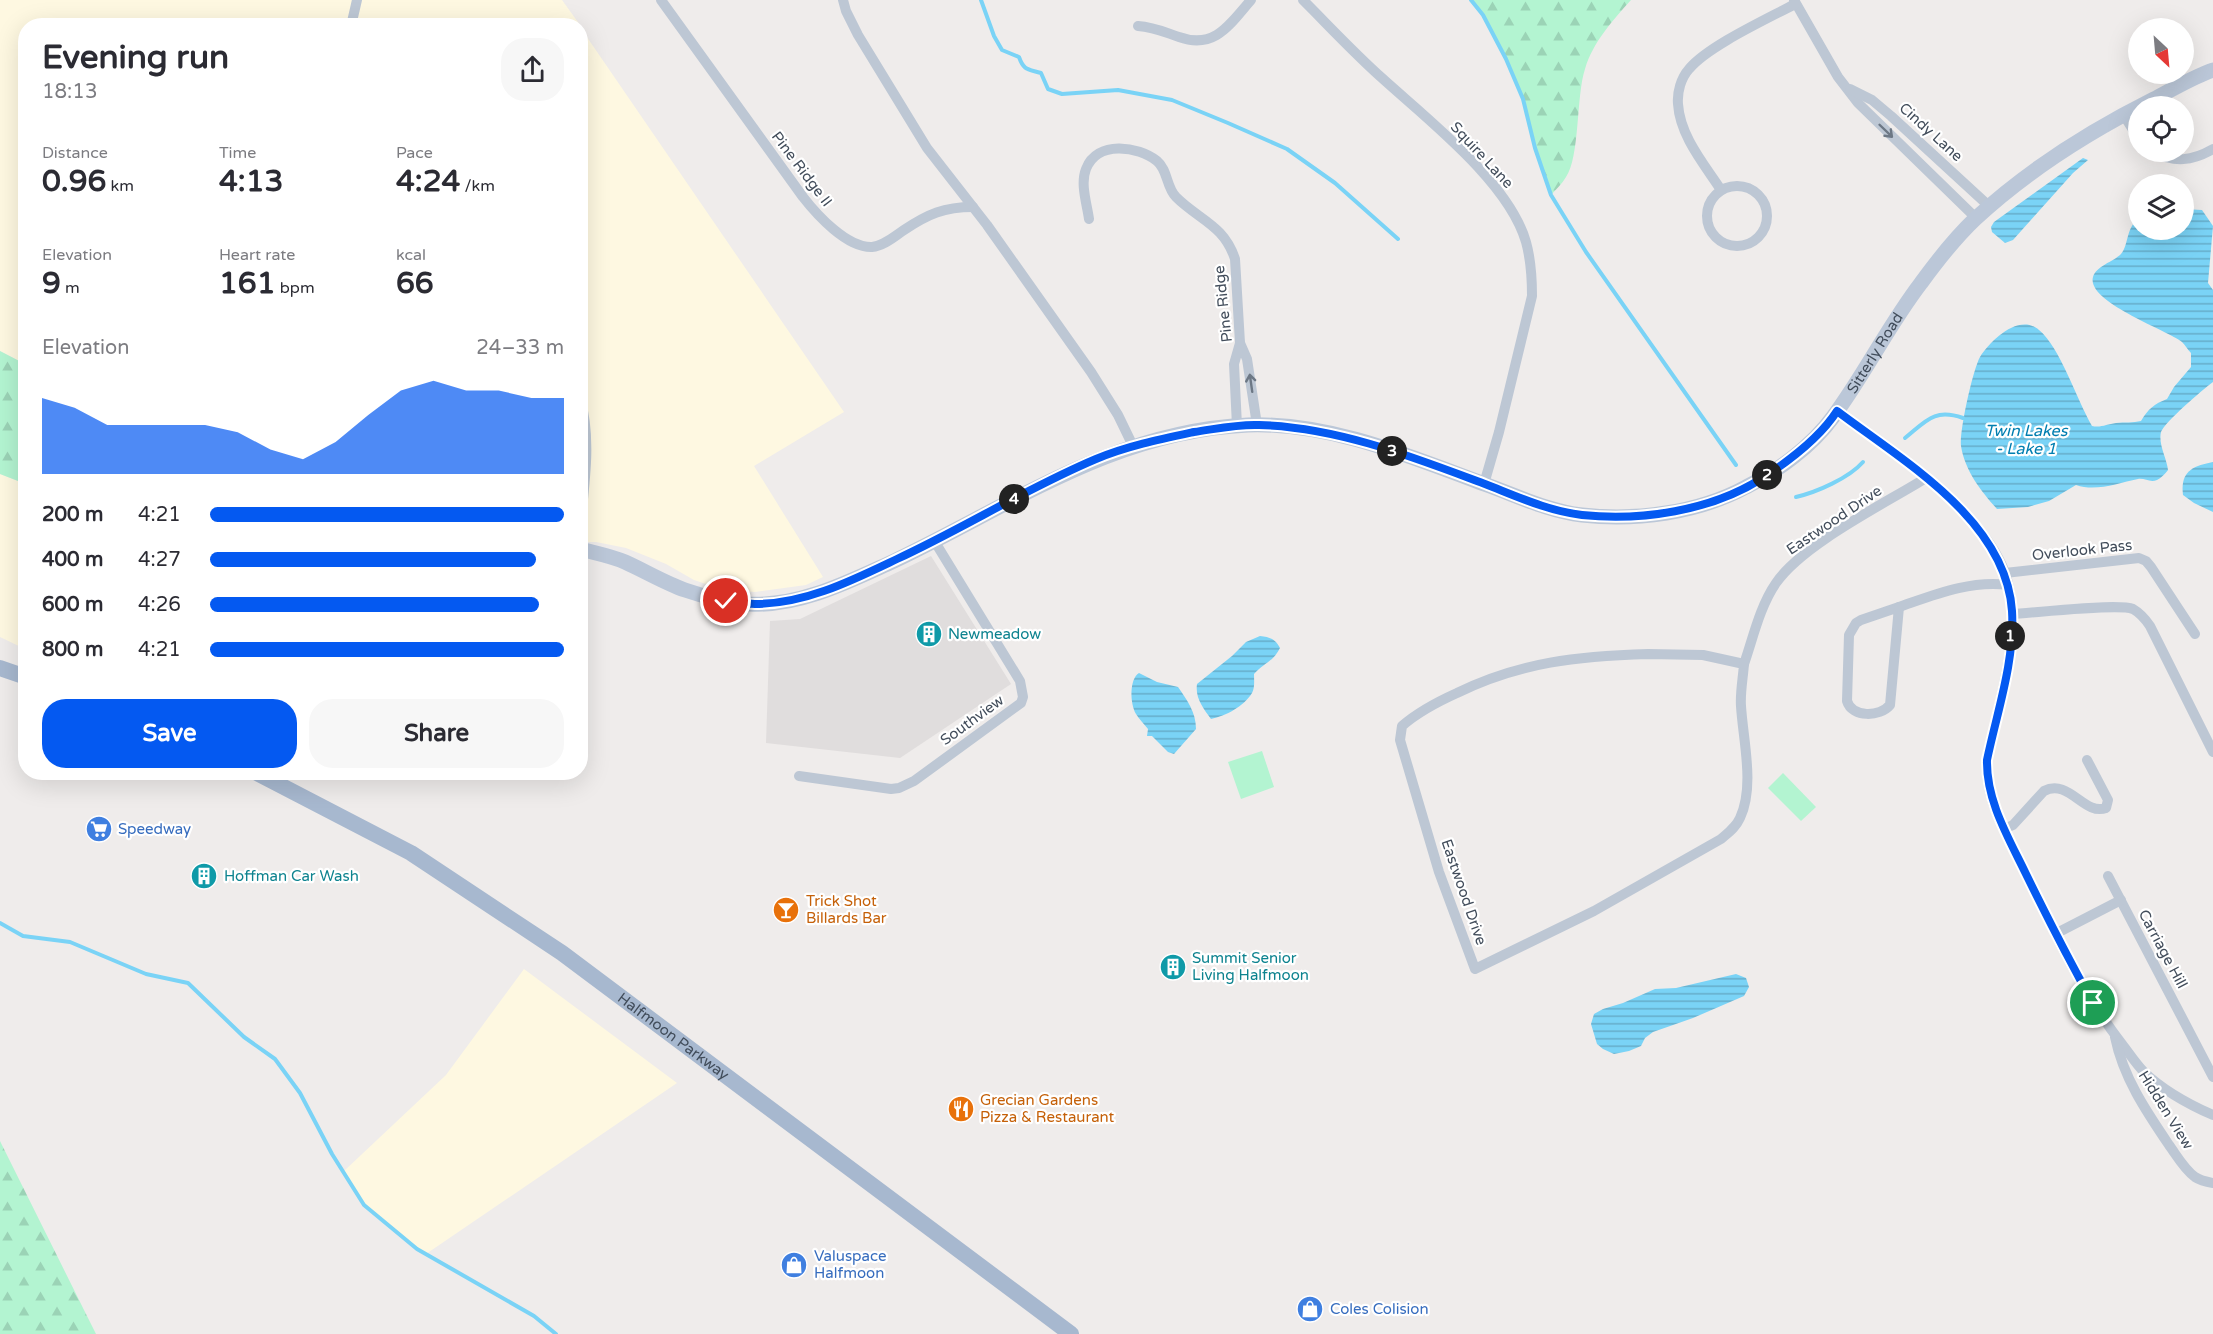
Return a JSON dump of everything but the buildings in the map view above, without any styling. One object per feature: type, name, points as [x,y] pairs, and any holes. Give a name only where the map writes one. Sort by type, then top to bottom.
[{"type":"main road","points":[[0,668],[18,674]]},
{"type":"main road","name":"Halfmoon Parkway","points":[[270,780],[411,853],[562,953],[1071,1334]]},
{"type":"street","points":[[353,18],[357,0]]},
{"type":"street","name":"Pine Ridge II","points":[[661,0],[799,192],[822,220],[836,231],[862,246],[873,247],[893,238],[937,211],[952,207],[972,207]]},
{"type":"street","points":[[843,0],[858,35],[910,122],[1101,387],[1133,446]]},
{"type":"street","points":[[1138,26],[1152,27],[1191,40],[1209,39],[1222,32],[1251,0]]},
{"type":"street","name":"Squire Lane","points":[[1303,0],[1370,68],[1457,146],[1492,184],[1526,240],[1532,274],[1532,296],[1499,432],[1484,483]]},
{"type":"street","points":[[1721,190],[1689,141],[1680,116],[1678,94],[1682,79],[1690,68],[1711,51],[1795,2]]},
{"type":"street","name":"Cindy Lane","points":[[1795,2],[1838,77],[1847,88],[1872,117],[1976,218]]},
{"type":"street","name":"Sitterly Road","points":[[588,551],[621,560],[685,590],[726,601],[755,604],[788,600],[820,593],[846,583],[935,542],[1039,486],[1097,459],[1133,446],[1169,437],[1257,425],[1308,430],[1368,443],[1484,483],[1534,504],[1581,515],[1626,516],[1674,511],[1726,498],[1753,484],[1798,453],[1820,432],[1837,411],[1917,287],[1959,235],[1976,218],[2055,156],[2123,114],[2213,70]]},
{"type":"street","name":"Cindy Lane","points":[[1847,88],[1878,105],[1990,207]]},
{"type":"street","points":[[2123,114],[2128,122]]},
{"type":"street","name":"Pine Ridge","points":[[1089,219],[1083,179],[1086,168],[1092,160],[1108,150],[1121,148],[1137,151],[1159,163],[1175,196],[1225,236],[1231,246],[1234,259],[1240,343],[1247,359],[1257,425]]},
{"type":"street","points":[[2194,158],[2213,149]]},
{"type":"street","points":[[1741,185],[1760,195],[1765,204],[1766,225],[1753,241],[1735,246],[1725,244],[1711,232],[1706,213],[1713,196],[1721,190],[1741,185]]},
{"type":"street","points":[[1237,426],[1234,364],[1240,343]]},
{"type":"street","points":[[1837,411],[1926,478],[1956,504],[1994,552],[2005,573],[2012,614],[2006,674],[1987,760],[1987,775],[1993,800],[2004,829],[2055,934],[2093,1003],[2115,1035],[2151,1078],[2169,1092],[2213,1115]]},
{"type":"street","name":"Eastwood Drive","points":[[1744,664],[1703,655],[1648,654],[1592,656],[1542,663],[1512,670],[1471,686],[1424,710],[1402,726],[1400,740],[1439,872],[1475,969],[1603,906],[1733,829],[1741,817],[1746,793],[1746,756],[1740,704],[1744,664],[1775,584],[1797,559],[1926,478]]},
{"type":"street","name":"Southview","points":[[799,776],[884,789],[899,788],[914,781],[1021,703],[1023,696],[1020,681],[935,542]]},
{"type":"street","name":"Overlook Pass","points":[[2005,573],[2139,558],[2151,567],[2195,634]]},
{"type":"street","points":[[1899,607],[1890,705],[1883,712],[1855,712],[1851,710],[1847,701],[1849,635],[1856,623],[1899,607],[1965,586],[1988,583],[2008,585]]},
{"type":"street","points":[[2012,614],[2133,609],[2150,626],[2213,752]]},
{"type":"street","points":[[2004,829],[2013,825],[2049,788],[2061,789],[2097,809],[2106,808],[2107,798],[2087,760]]},
{"type":"street","points":[[2108,876],[2121,900]]},
{"type":"street","name":"Carriage Hill","points":[[2055,934],[2121,900],[2213,1077]]},
{"type":"street","name":"Hidden View","points":[[2115,1035],[2118,1054],[2154,1123],[2185,1168],[2201,1181],[2213,1183]]},
{"type":"shaded area","points":[[0,0],[562,0],[575,18],[18,18],[18,360],[0,351]]},
{"type":"shaded area","points":[[588,39],[844,412],[754,466],[823,577],[806,585],[755,592],[724,590],[694,580],[666,564],[626,548],[588,542]]},
{"type":"shaded area","points":[[0,474],[18,481],[18,646],[0,637]]},
{"type":"shaded area","points":[[931,556],[1011,684],[900,758],[766,743],[770,621],[800,619]]},
{"type":"shaded area","points":[[524,969],[677,1083],[426,1254],[364,1205],[343,1172],[446,1075]]},
{"type":"green space","points":[[1471,0],[1631,0],[1604,32],[1589,59],[1582,81],[1574,155],[1564,180],[1551,195],[1533,140],[1523,99],[1506,59],[1483,15]]},
{"type":"green space","points":[[0,351],[18,360],[18,481],[0,474]]},
{"type":"green space","points":[[1262,751],[1274,787],[1241,799],[1228,762]]},
{"type":"green space","points":[[1783,773],[1816,807],[1801,821],[1768,788]]},
{"type":"green space","points":[[0,1141],[84,1310],[96,1334],[0,1334]]},
{"type":"water","points":[[2083,158],[2088,160],[2073,173],[2013,240],[2005,243],[1992,232],[1991,227],[1994,222]]},
{"type":"water","name":"Twin Lakes - Lake 1","points":[[2194,210],[2202,210],[2213,226],[2208,283],[2213,290],[2213,382],[2176,414],[2161,432],[2168,470],[2157,480],[2138,479],[2091,488],[2076,485],[2049,501],[2028,507],[1997,509],[1970,472],[1963,455],[1961,439],[1967,401],[1980,357],[1991,343],[2006,331],[2023,325],[2031,326],[2047,338],[2068,375],[2092,426],[2141,421],[2152,407],[2167,399],[2191,367],[2191,353],[2182,342],[2114,305],[2094,286],[2095,273],[2118,257],[2128,237],[2128,240],[2194,240]]},
{"type":"water","points":[[2213,462],[2213,512],[2183,495],[2183,487],[2189,471],[2199,465]]},
{"type":"water","points":[[1260,636],[1276,642],[1280,648],[1254,674],[1253,691],[1249,698],[1223,716],[1211,719],[1198,698],[1197,684],[1246,642]]},
{"type":"water","points":[[1139,673],[1157,682],[1178,687],[1193,712],[1196,729],[1174,754],[1168,752],[1152,736],[1147,736],[1148,729],[1134,710],[1132,686]]},
{"type":"water","points":[[1736,974],[1746,978],[1749,987],[1744,996],[1653,1032],[1645,1038],[1641,1046],[1629,1051],[1614,1054],[1597,1044],[1591,1024],[1594,1014],[1603,1009],[1655,989],[1676,988]]},
{"type":"waterway","points":[[981,0],[994,36],[1002,50],[1019,57],[1027,69],[1041,73],[1048,89],[1062,94],[1118,90],[1172,100],[1228,123],[1287,149],[1335,183],[1398,239]]},
{"type":"waterway","points":[[1471,0],[1483,15],[1506,59],[1523,99],[1535,148],[1551,195],[1586,252],[1736,465]]},
{"type":"waterway","points":[[1905,438],[1937,415],[1953,415],[1963,418]]},
{"type":"waterway","points":[[1796,497],[1832,484],[1850,474],[1863,462]]},
{"type":"waterway","points":[[0,923],[23,936],[70,942],[146,974],[188,983],[244,1037],[275,1059],[300,1093],[332,1154],[364,1205],[417,1249],[534,1316],[556,1334]]},
{"type":"place","name":"Newmeadow","points":[[929,634]]},
{"type":"place","name":"Speedway","points":[[99,829]]},
{"type":"place","name":"Hoffman Car Wash","points":[[204,876]]},
{"type":"place","name":"Trick Shot Billards Bar","points":[[786,910]]},
{"type":"place","name":"Summit Senior Living Halfmoon","points":[[1173,967]]},
{"type":"place","name":"Grecian Gardens Pizza & Restaurant","points":[[961,1109]]},
{"type":"place","name":"Valuspace Halfmoon","points":[[794,1265]]},
{"type":"place","name":"Coles Colision","points":[[1310,1309]]},
{"type":"route","points":[[726,601],[755,604],[820,593],[935,542],[1019,496],[1097,459],[1133,446],[1220,428],[1257,425],[1314,431],[1368,443],[1484,483],[1534,504],[1581,515],[1626,516],[1674,511],[1726,498],[1753,484],[1790,459],[1832,420],[1837,411],[1926,478],[1956,504],[1994,552],[2005,573],[2012,614],[2010,648],[1987,760],[1987,775],[1993,800],[2008,838],[2055,934],[2093,1003]]}]
